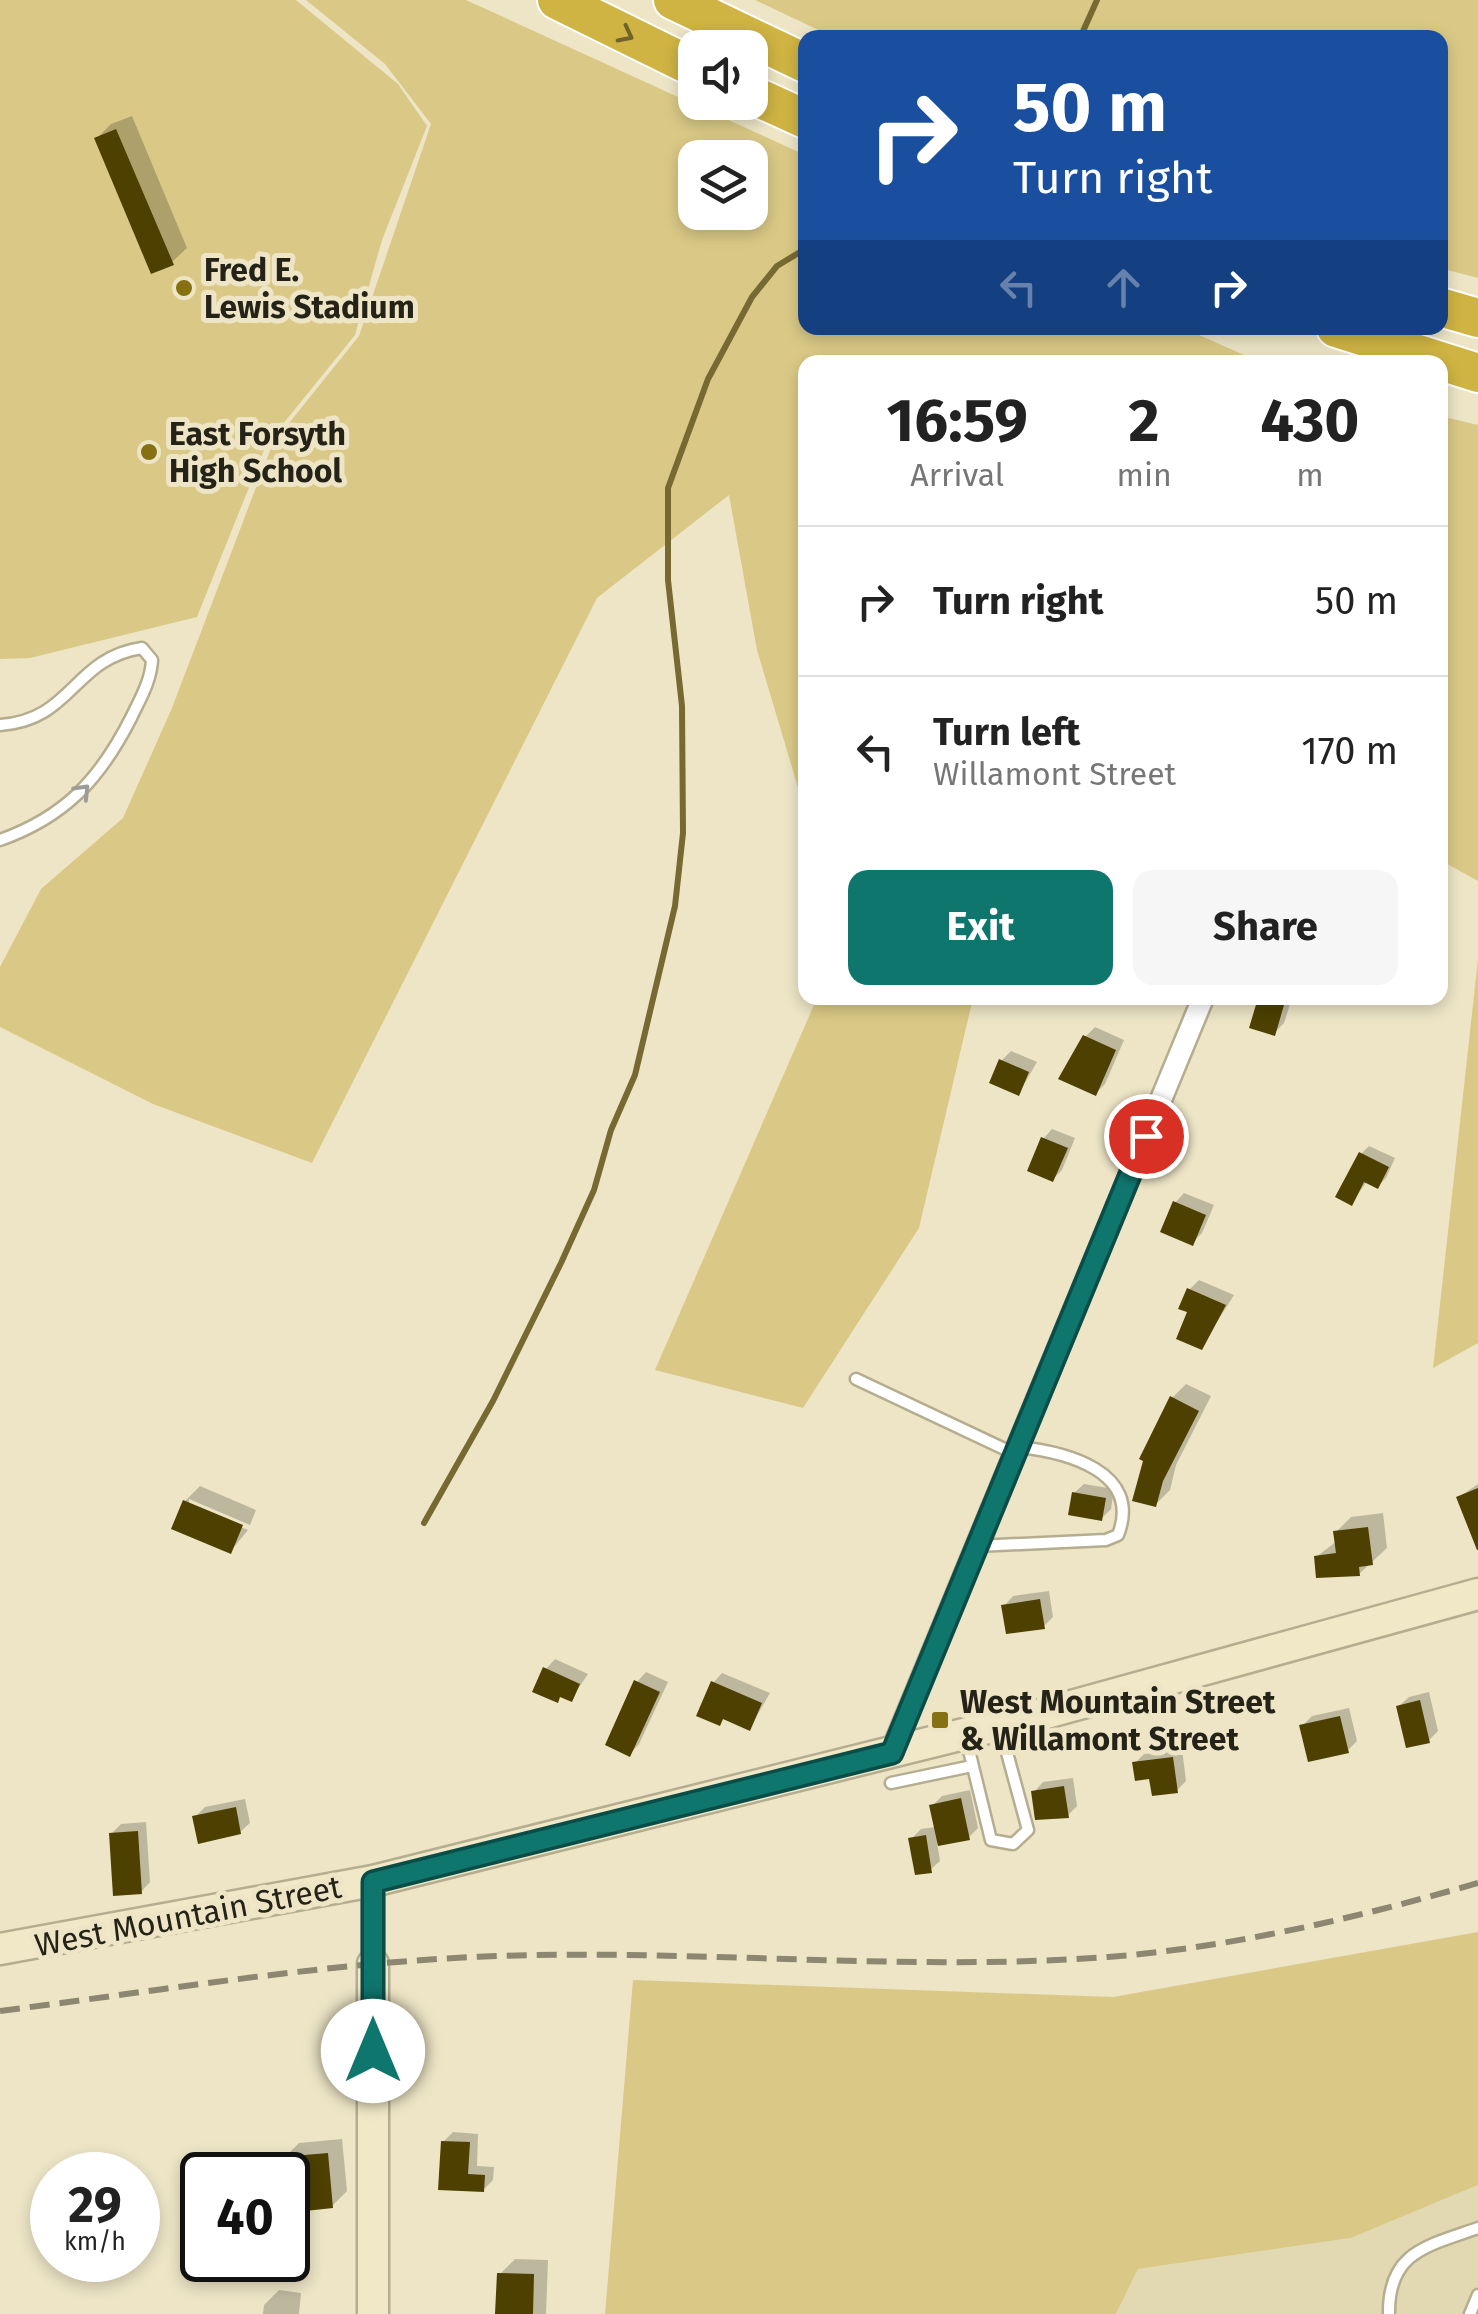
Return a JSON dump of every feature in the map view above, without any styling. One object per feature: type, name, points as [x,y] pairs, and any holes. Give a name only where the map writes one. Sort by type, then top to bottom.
[{"type":"highway","points":[[557,0],[678,60]]},
{"type":"highway","points":[[673,0],[798,59]]},
{"type":"highway","points":[[768,102],[798,116]]},
{"type":"highway","points":[[1448,309],[1478,318]]},
{"type":"highway","points":[[1359,335],[1423,355]]},
{"type":"highway","points":[[1448,363],[1478,372]]},
{"type":"main road","name":"West Mountain Street","points":[[0,1950],[373,1882],[891,1768],[965,1734],[1478,1594]]},
{"type":"main road","points":[[373,1964],[373,2314]]},
{"type":"street","points":[[891,1768],[977,1546],[1200,1005]]},
{"type":"street","points":[[373,1882],[373,1964]]},
{"type":"lane","points":[[0,725],[46,715],[69,695],[84,672],[120,651],[142,648],[152,660],[152,671],[114,750],[68,807],[33,828],[0,840]]},
{"type":"lane","points":[[856,1379],[1016,1450],[1062,1454],[1103,1472],[1120,1498],[1118,1535],[1106,1540],[977,1546]]},
{"type":"lane","points":[[965,1734],[992,1840],[1005,1846],[1021,1841],[1028,1830],[1000,1726]]},
{"type":"lane","points":[[891,1768],[972,1766]]},
{"type":"lane","points":[[1389,2314],[1389,2288],[1402,2263],[1420,2249],[1478,2228]]},
{"type":"lane","points":[[1470,2314],[1478,2295]]},
{"type":"shaded area","name":"Fred E. Lewis Stadium","points":[[0,0],[296,0],[398,84],[427,126],[382,240],[355,335],[266,445],[197,617],[30,658],[0,659]]},
{"type":"shaded area","points":[[306,0],[466,0],[678,97],[678,120],[728,120],[798,152],[798,335],[1199,335],[1244,355],[798,355],[798,788],[757,650],[729,495],[597,598],[312,1163],[153,1104],[0,1027],[0,967],[41,889],[123,818],[172,708],[273,443],[359,336],[431,124],[385,64]]},
{"type":"shaded area","points":[[755,0],[1478,0],[1478,278],[1448,270],[1448,30],[818,30]]},
{"type":"shaded area","points":[[1448,418],[1478,425],[1478,881],[1448,864]]},
{"type":"shaded area","points":[[1478,959],[1478,1343],[1433,1368]]},
{"type":"shaded area","points":[[814,1005],[971,1005],[919,1228],[803,1408],[655,1370]]},
{"type":"shaded area","points":[[1478,1932],[1478,2185],[1351,2238],[1138,2269],[1116,2314],[605,2314],[633,1980],[1113,1997]]},
{"type":"shaded area","points":[[1478,2185],[1478,2314],[1116,2314],[1138,2269],[1351,2238]]},
{"type":"building","points":[[116,129],[174,265],[151,274],[94,138]]},
{"type":"building","points":[[1256,1005],[1284,1005],[1275,1036],[1249,1028]]},
{"type":"building","points":[[1083,1035],[1116,1050],[1096,1096],[1058,1079]]},
{"type":"building","points":[[999,1059],[1029,1072],[1019,1096],[989,1083]]},
{"type":"building","points":[[1041,1137],[1068,1148],[1053,1182],[1027,1171]]},
{"type":"building","points":[[1359,1152],[1389,1167],[1378,1189],[1364,1182],[1352,1206],[1335,1197]]},
{"type":"building","points":[[1173,1201],[1206,1215],[1193,1246],[1160,1232]]},
{"type":"building","points":[[1187,1288],[1226,1305],[1202,1350],[1176,1339],[1187,1312],[1178,1309]]},
{"type":"building","points":[[1170,1396],[1199,1411],[1163,1481],[1156,1507],[1132,1501],[1143,1461],[1139,1459]]},
{"type":"building","points":[[1478,1488],[1478,1550],[1477,1550],[1456,1497]]},
{"type":"building","points":[[1072,1492],[1106,1498],[1102,1521],[1068,1515]]},
{"type":"building","points":[[183,1500],[243,1525],[231,1554],[171,1529]]},
{"type":"building","points":[[1368,1527],[1373,1565],[1359,1567],[1360,1576],[1316,1578],[1314,1556],[1336,1553],[1333,1531]]},
{"type":"building","points":[[1040,1599],[1045,1629],[1006,1634],[1001,1605]]},
{"type":"building","points":[[543,1667],[580,1684],[572,1702],[560,1697],[558,1703],[532,1692]]},
{"type":"building","points":[[634,1680],[660,1692],[630,1757],[605,1745]]},
{"type":"building","points":[[711,1681],[762,1703],[750,1731],[723,1719],[720,1726],[696,1716]]},
{"type":"building","points":[[1420,1700],[1430,1743],[1406,1748],[1396,1706]]},
{"type":"building","points":[[1340,1716],[1349,1753],[1308,1762],[1299,1725]]},
{"type":"building","points":[[1173,1757],[1178,1793],[1152,1796],[1149,1779],[1135,1781],[1132,1762]]},
{"type":"building","points":[[1064,1786],[1069,1818],[1035,1820],[1031,1791]]},
{"type":"building","points":[[961,1798],[970,1840],[938,1846],[929,1805]]},
{"type":"building","points":[[236,1807],[241,1834],[198,1844],[192,1816]]},
{"type":"building","points":[[138,1831],[142,1894],[113,1896],[109,1833]]},
{"type":"building","points":[[926,1835],[932,1873],[915,1875],[908,1838]]},
{"type":"building","points":[[441,2141],[470,2142],[468,2174],[485,2175],[484,2192],[438,2190]]},
{"type":"building","points":[[328,2153],[333,2208],[310,2210],[310,2155]]},
{"type":"building","points":[[497,2273],[534,2274],[533,2314],[495,2314]]},
{"type":"waterway","points":[[1084,30],[1097,0]]},
{"type":"waterway","points":[[424,1523],[493,1401],[561,1263],[594,1190],[611,1130],[635,1075],[675,906],[683,833],[682,706],[668,580],[668,488],[708,379],[752,297],[777,266],[798,253]]},
{"type":"railway","points":[[0,2011],[434,1959],[649,1955],[955,1962],[1108,1957],[1202,1946],[1294,1929],[1478,1883]]},
{"type":"place","name":"Fred E. Lewis Stadium","points":[[184,288]]},
{"type":"place","name":"East Forsyth High School","points":[[149,452]]},
{"type":"place","name":"West Mountain Street & Willamont Street","points":[[940,1720]]},
{"type":"route","points":[[373,2051],[373,1882],[892,1753],[1146,1136]]}]
